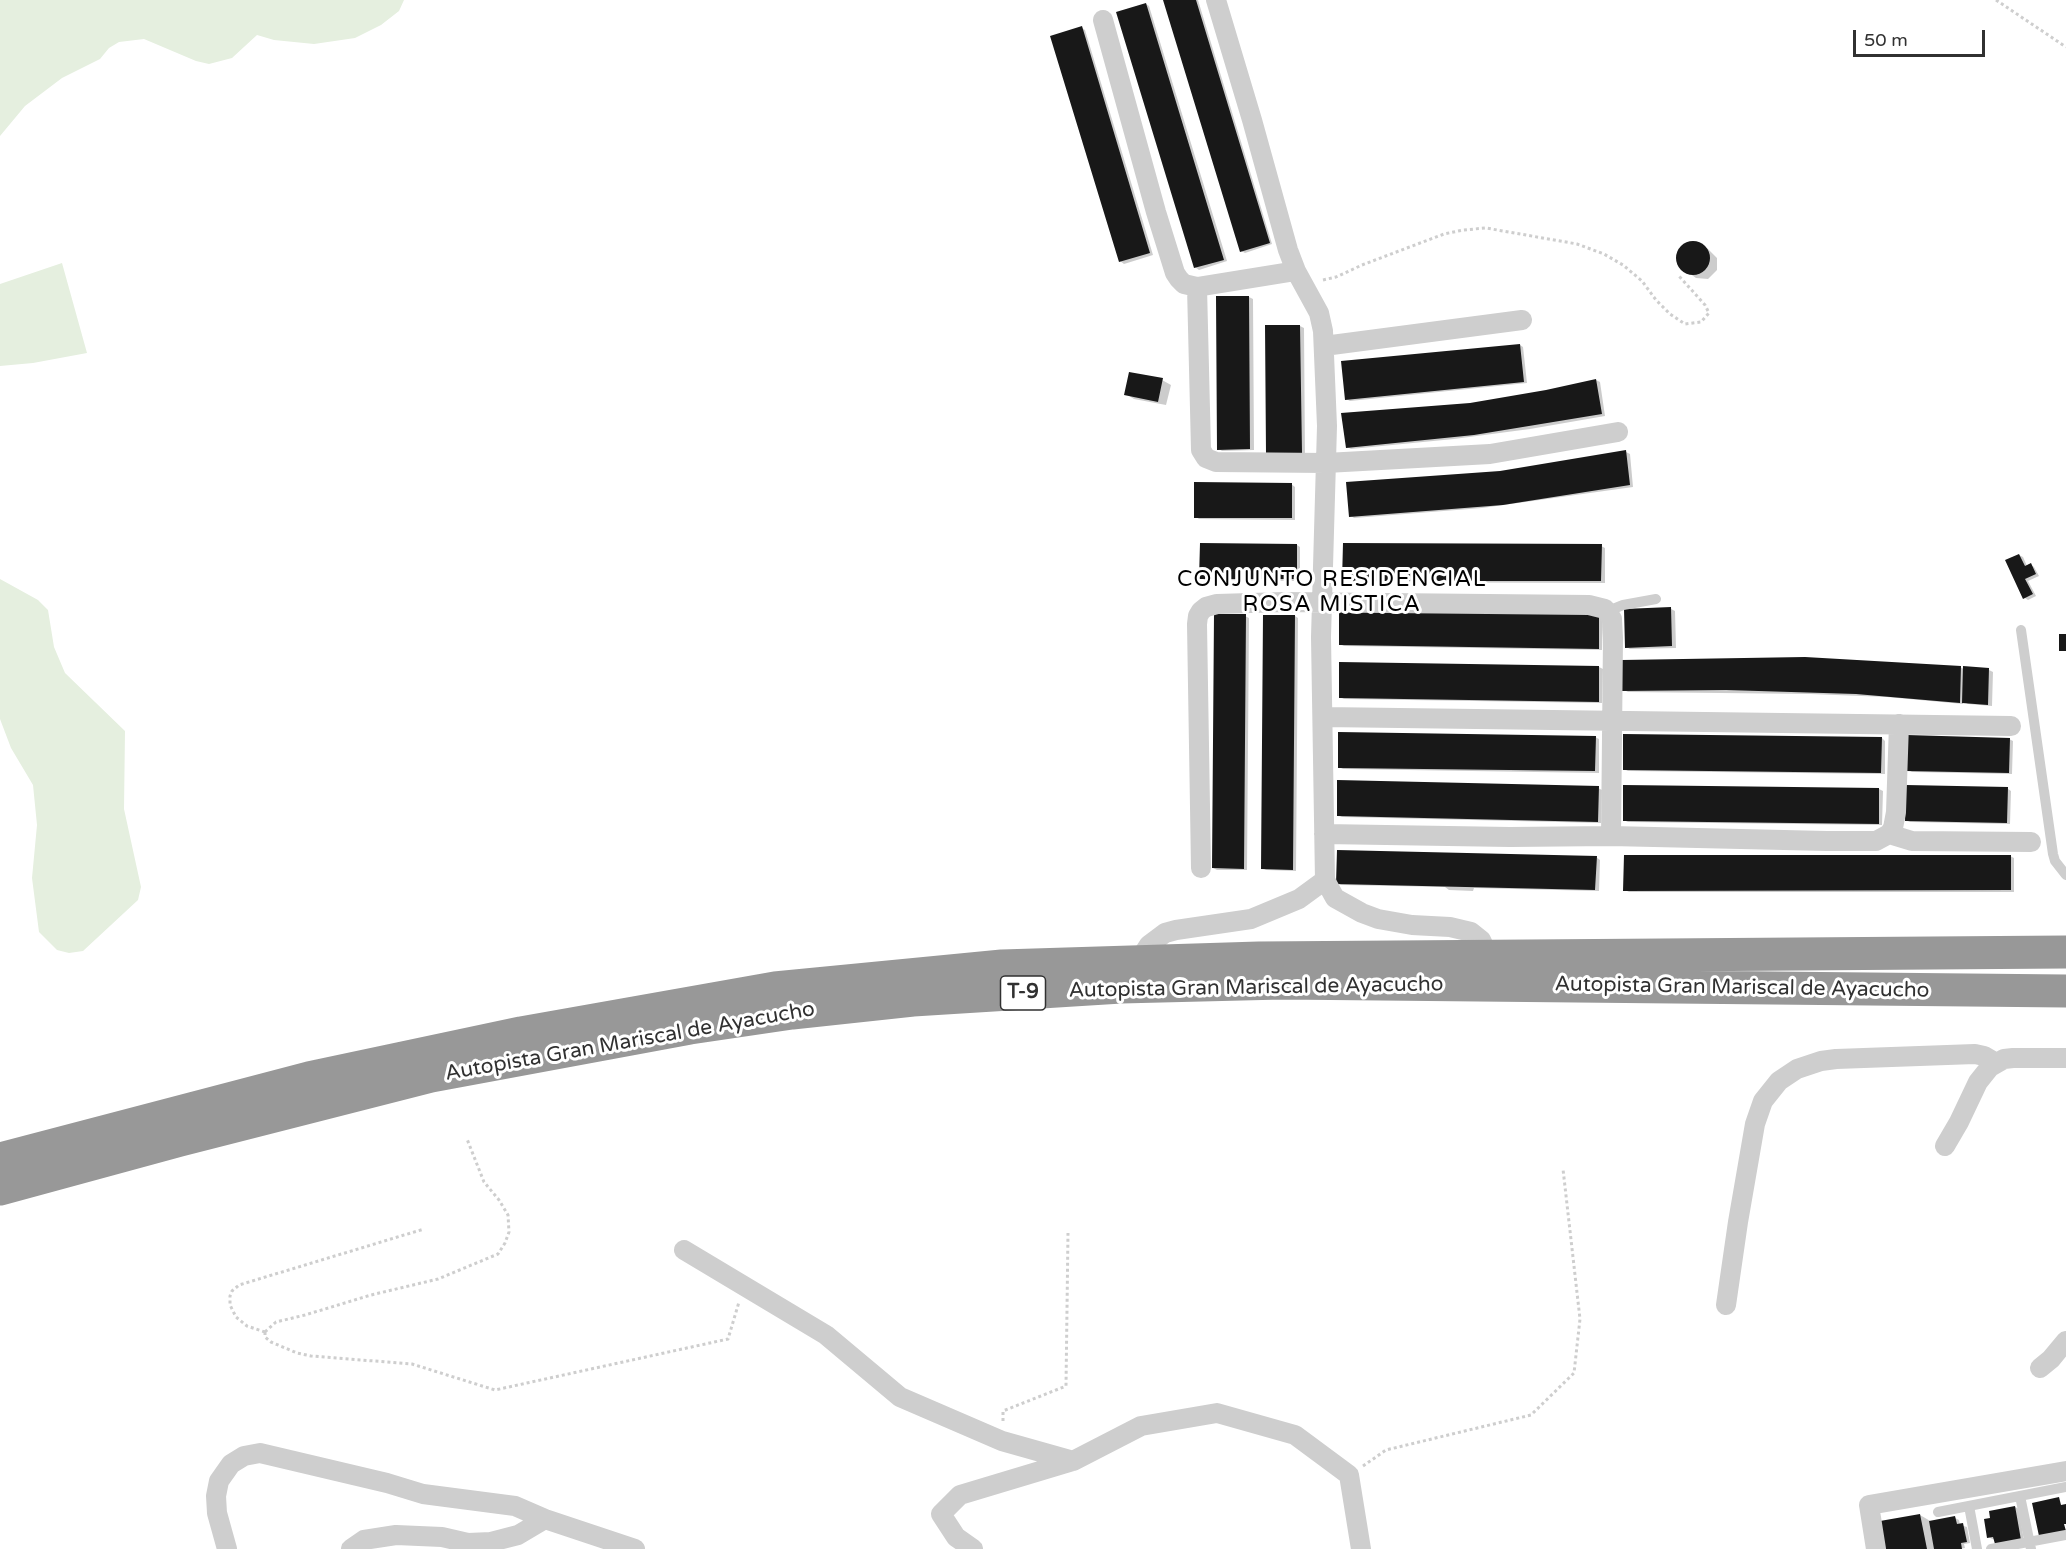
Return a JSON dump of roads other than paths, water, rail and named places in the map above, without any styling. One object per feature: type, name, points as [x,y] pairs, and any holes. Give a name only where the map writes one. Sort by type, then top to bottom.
[{"type":"highway","name":"Autopista Gran Mariscal de Ayacucho","points":[[0,1159],[320,1076],[521,1033],[775,988],[1002,966],[1260,958],[1958,951],[2066,952]]},
{"type":"highway","name":"Autopista Gran Mariscal de Ayacucho","points":[[0,1189],[431,1076],[690,1028],[913,999],[1121,987],[1282,984],[2066,991]]},
{"type":"street","points":[[1216,0],[1296,271],[1319,314],[1324,346],[1326,463],[1322,604],[1325,880],[1335,898],[1378,919],[1412,925],[1450,927],[1471,932],[1481,940],[1489,957]]},
{"type":"street","points":[[1103,20],[1175,273],[1184,284],[1197,287],[1296,271]]},
{"type":"street","points":[[1197,287],[1202,453],[1206,458],[1216,462],[1326,463],[1490,454],[1618,432]]},
{"type":"street","points":[[1324,346],[1522,320]]},
{"type":"street","points":[[1201,868],[1198,616],[1206,607],[1217,604],[1274,602],[1589,605],[1608,611],[1613,628],[1611,836]]},
{"type":"street","points":[[1323,717],[2011,726]]},
{"type":"street","points":[[1324,834],[1870,841],[1882,839],[1893,828],[1896,812],[1899,724]]},
{"type":"street","points":[[1889,834],[1912,841],[2031,842]]},
{"type":"street","points":[[1138,962],[1149,945],[1165,933],[1251,919],[1299,899],[1325,880]]},
{"type":"street","points":[[1726,1305],[1755,1124],[1763,1101],[1779,1081],[1797,1069],[1836,1059],[1975,1054],[1996,1063]]},
{"type":"street","points":[[1945,1146],[1978,1082],[1996,1063],[2013,1058],[2066,1058]]},
{"type":"street","points":[[684,1250],[826,1335],[900,1397],[1002,1441],[1073,1461]]},
{"type":"street","points":[[2040,1368],[2066,1341]]},
{"type":"street","points":[[973,1549],[956,1536],[941,1514],[960,1495],[1073,1461],[1141,1426],[1217,1413],[1295,1435],[1349,1475],[1361,1549]]},
{"type":"street","points":[[227,1549],[217,1513],[216,1496],[219,1481],[231,1464],[244,1456],[260,1453],[387,1483],[423,1494],[515,1506],[545,1519],[635,1549]]},
{"type":"street","points":[[1876,1549],[1869,1505],[2066,1471]]},
{"type":"street","points":[[351,1549],[364,1540],[396,1535],[442,1537],[468,1543],[491,1542],[518,1535],[545,1519]]},
{"type":"lane","points":[[1608,611],[1623,605],[1656,599]]},
{"type":"lane","points":[[2021,630],[2053,854],[2055,861],[2066,875]]},
{"type":"lane","points":[[0,1150],[113,1129]]},
{"type":"lane","points":[[1938,1512],[2066,1487]]},
{"type":"lane","points":[[2020,1496],[2030,1545]]},
{"type":"lane","points":[[1970,1506],[1977,1549]]},
{"type":"lane","points":[[1991,1549],[2030,1545],[2066,1534]]},
{"type":"district","name":"CONJUNTO RESIDENCIAL ROSA MISTICA","points":[[1332,592]]}]
